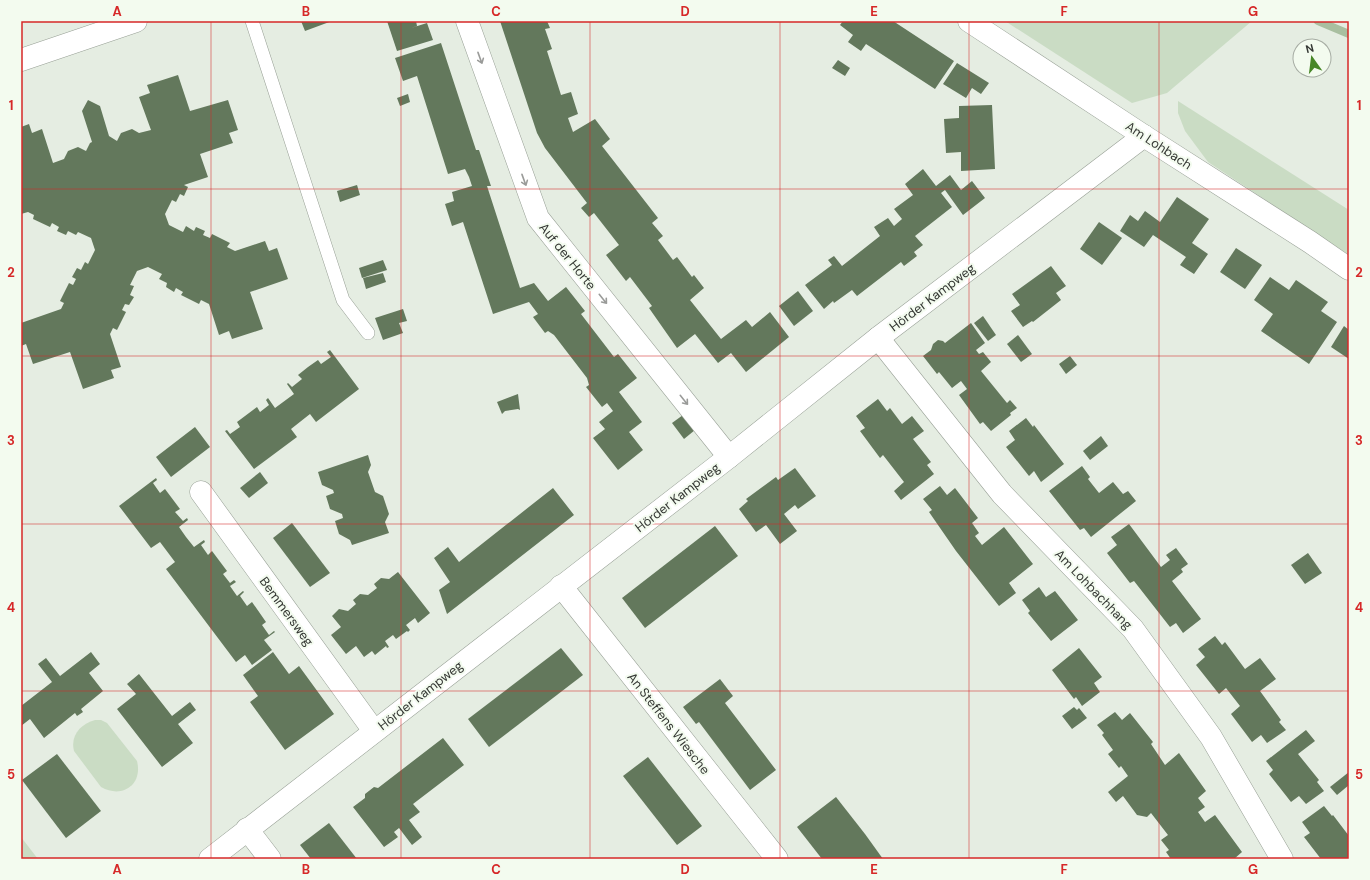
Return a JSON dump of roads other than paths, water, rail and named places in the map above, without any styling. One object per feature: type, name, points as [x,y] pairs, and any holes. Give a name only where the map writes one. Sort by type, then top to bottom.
[{"type":"street","points":[[21,60],[136,21]]},
{"type":"street","name":"Auf der Horte","points":[[467,21],[538,218],[729,457]]},
{"type":"street","name":"Am Lohbach","points":[[970,21],[1144,136],[1310,242],[1349,269]]},
{"type":"street","name":"Hörder Kampweg","points":[[210,859],[729,457],[878,338],[1144,136]]},
{"type":"street","name":"Am Lohbachhang","points":[[878,338],[1002,494],[1133,629],[1211,737],[1282,859]]},
{"type":"street","name":"Bemmersweg","points":[[201,492],[374,731]]},
{"type":"street","name":"An Steffens Wiesche","points":[[561,586],[777,859]]},
{"type":"street","points":[[247,830],[270,859]]},
{"type":"lane","points":[[252,21],[343,300],[368,333]]},
{"type":"waterway","points":[[1318,21],[1349,34]]}]
